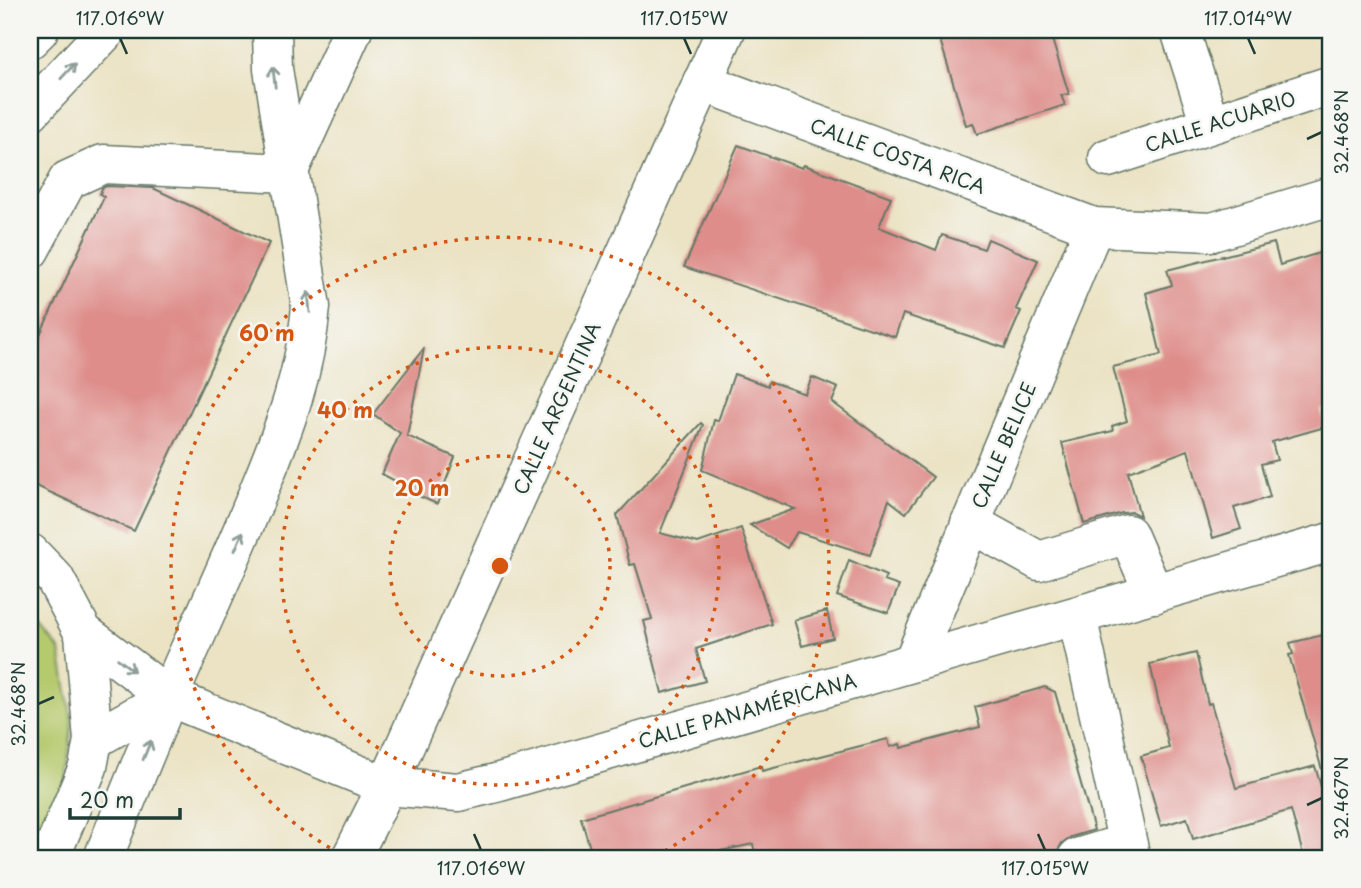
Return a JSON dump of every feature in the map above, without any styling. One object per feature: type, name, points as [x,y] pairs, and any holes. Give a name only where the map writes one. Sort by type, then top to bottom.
[{"type":"main road","points":[[30,39],[38,30]]},
{"type":"main road","points":[[30,112],[107,30]]},
{"type":"main road","points":[[103,858],[169,697],[238,544],[295,397],[308,342],[311,306],[273,69],[272,30]]},
{"type":"main road","points":[[288,173],[353,30]]},
{"type":"main road","name":"CALLE ARGENTINA","points":[[351,858],[387,786],[726,30]]},
{"type":"main road","points":[[1180,30],[1210,124]]},
{"type":"main road","name":"CALLE COSTA RICA","points":[[702,82],[1094,228],[1212,232],[1331,196]]},
{"type":"main road","name":"CALLE ACUARIO","points":[[1108,158],[1331,85]]},
{"type":"main road","points":[[30,250],[68,180],[103,164],[288,173]]},
{"type":"main road","name":"CALLE BELICE","points":[[913,662],[1094,228]]},
{"type":"main road","points":[[970,523],[1039,561],[1128,534],[1153,594]]},
{"type":"main road","name":"CALLE PANAMÉRICANA","points":[[84,633],[169,697],[387,786],[458,792],[1331,542]]},
{"type":"main road","points":[[30,553],[55,579],[84,633],[93,740],[88,767],[50,858]]},
{"type":"main road","points":[[1076,858],[1129,851],[1077,616]]},
{"type":"main road","points":[[93,740],[169,697]]},
{"type":"green space","points":[[30,615],[60,650],[72,721],[66,780],[31,858]]},
{"type":"building","points":[[937,30],[970,30],[972,34],[990,30],[1049,30],[1069,94],[1061,95],[1065,105],[977,134],[973,123],[966,125]]},
{"type":"building","points":[[738,145],[802,168],[804,165],[891,197],[879,227],[936,250],[942,235],[984,249],[988,239],[1038,260],[1016,309],[1021,311],[1005,348],[903,314],[895,337],[684,267]]},
{"type":"building","points":[[102,188],[153,188],[269,243],[134,531],[30,483],[30,356],[104,197],[100,194]]},
{"type":"building","points":[[1274,243],[1280,265],[1326,251],[1331,268],[1331,407],[1321,410],[1325,427],[1272,442],[1277,460],[1261,464],[1270,497],[1234,508],[1241,529],[1213,538],[1188,450],[1128,472],[1140,516],[1132,512],[1122,513],[1084,524],[1062,443],[1113,431],[1112,426],[1127,421],[1113,367],[1161,355],[1146,293],[1172,285],[1167,270]]},
{"type":"building","points":[[424,348],[407,436],[455,457],[437,504],[402,489],[403,485],[382,474],[400,433],[373,414]]},
{"type":"building","points":[[734,374],[768,386],[769,381],[805,394],[812,377],[838,388],[832,402],[933,477],[906,513],[889,500],[870,555],[797,532],[787,548],[750,525],[795,509],[702,470],[714,420],[718,421]]},
{"type":"building","points":[[701,423],[703,425],[660,533],[698,543],[741,528],[772,624],[696,649],[705,681],[662,693],[644,621],[652,619],[635,564],[630,565],[617,515]]},
{"type":"building","points":[[849,560],[886,576],[884,581],[899,586],[888,613],[837,596]]},
{"type":"building","points":[[827,611],[833,638],[802,646],[794,620]]},
{"type":"building","points":[[1331,633],[1331,768],[1322,770],[1289,655],[1293,654],[1290,643]]},
{"type":"building","points":[[1196,653],[1208,704],[1211,703],[1236,788],[1315,766],[1331,821],[1331,858],[1304,858],[1291,810],[1193,839],[1187,818],[1161,826],[1141,756],[1169,748],[1150,664]]},
{"type":"building","points":[[1045,687],[1055,692],[1094,830],[1071,837],[1062,843],[1056,854],[1040,858],[756,858],[753,844],[688,858],[593,858],[581,818],[761,766],[762,771],[888,739],[890,747],[900,744],[901,748],[980,727],[975,707]]}]
